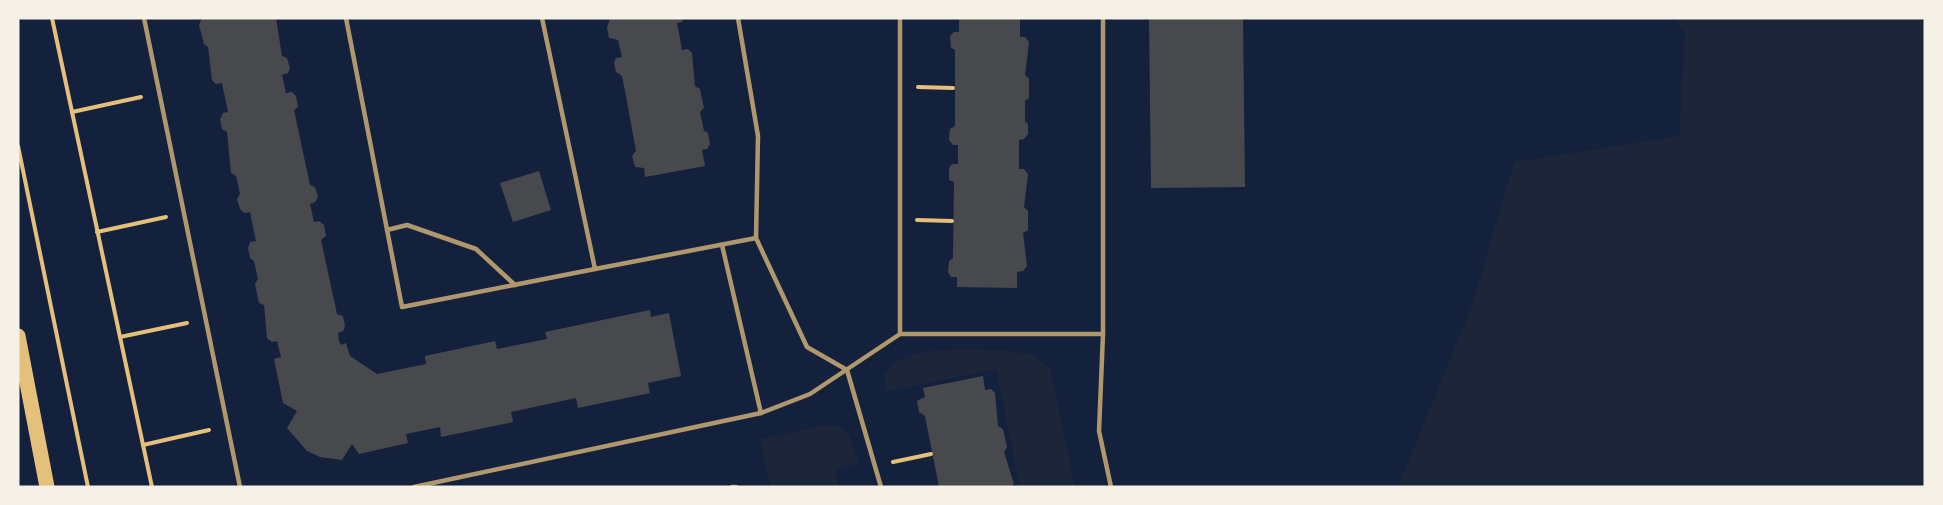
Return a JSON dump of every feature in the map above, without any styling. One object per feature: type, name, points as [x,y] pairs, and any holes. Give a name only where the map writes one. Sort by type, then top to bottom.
[{"type":"main road","points":[[18,336],[47,487]]},
{"type":"lane","points":[[144,18],[240,487]]},
{"type":"lane","points":[[346,18],[402,307],[756,238]]},
{"type":"lane","points":[[542,18],[595,269]]},
{"type":"lane","points":[[738,18],[758,136],[756,238],[807,347],[847,370],[877,465],[881,487]]},
{"type":"lane","points":[[900,18],[900,334]]},
{"type":"lane","points":[[1103,18],[1103,334],[1099,431],[1111,487]]},
{"type":"lane","points":[[387,230],[407,225],[476,249],[515,285]]},
{"type":"lane","points":[[722,244],[761,413]]},
{"type":"lane","points":[[414,487],[761,413],[810,394],[900,334],[1103,334]]},
{"type":"path","points":[[53,18],[152,487]]},
{"type":"path","points":[[900,87],[953,88]]},
{"type":"path","points":[[72,112],[160,93]]},
{"type":"path","points":[[18,146],[88,487]]},
{"type":"path","points":[[98,232],[184,213]]},
{"type":"path","points":[[900,220],[952,221]]},
{"type":"path","points":[[120,337],[206,319]]},
{"type":"path","points":[[143,445],[228,426]]},
{"type":"path","points":[[877,465],[931,454]]},
{"type":"shaded area","points":[[1675,18],[1925,18],[1925,487],[1398,487],[1472,306],[1514,162],[1679,136],[1685,34]]},
{"type":"shaded area","points":[[940,350],[1004,350],[1033,355],[1050,368],[1075,487],[1020,487],[996,369],[886,392],[884,374],[895,364],[908,357]]},
{"type":"shaded area","points":[[826,425],[841,428],[846,432],[852,442],[858,464],[835,469],[839,487],[770,487],[760,439]]},
{"type":"building","points":[[202,18],[276,18],[282,56],[287,58],[290,68],[288,73],[282,75],[286,93],[292,92],[296,96],[298,107],[294,110],[310,185],[315,187],[318,197],[310,204],[314,222],[319,221],[324,225],[326,236],[321,240],[337,314],[343,316],[345,326],[343,331],[338,333],[339,341],[341,345],[346,343],[350,356],[377,374],[426,364],[425,356],[495,341],[497,349],[547,339],[545,332],[650,310],[651,317],[669,313],[681,376],[648,383],[650,393],[578,408],[576,398],[511,412],[513,422],[441,437],[440,427],[406,434],[408,443],[359,454],[352,444],[342,460],[320,457],[307,451],[287,428],[297,411],[283,403],[274,359],[281,357],[277,341],[272,342],[267,338],[264,305],[259,303],[255,284],[258,279],[248,248],[250,242],[256,241],[250,212],[244,213],[240,209],[237,199],[240,194],[236,176],[231,173],[227,132],[222,129],[220,119],[223,113],[228,112],[222,83],[216,84],[212,80],[208,47],[204,44],[199,25]]},
{"type":"building","points":[[610,18],[684,18],[682,22],[677,23],[682,50],[688,49],[692,53],[695,86],[700,89],[704,108],[700,112],[704,131],[708,133],[710,144],[707,149],[702,150],[705,166],[645,177],[644,168],[635,167],[632,156],[636,151],[622,76],[616,72],[614,63],[616,58],[622,57],[618,40],[609,38],[607,28]]},
{"type":"building","points":[[959,18],[1020,18],[1020,37],[1025,37],[1029,42],[1025,75],[1029,79],[1029,98],[1025,101],[1025,121],[1028,124],[1028,134],[1024,139],[1019,140],[1019,169],[1024,169],[1028,174],[1024,207],[1028,211],[1028,230],[1023,233],[1027,266],[1023,271],[1017,272],[1017,288],[957,287],[957,277],[951,277],[948,272],[949,261],[953,258],[954,182],[949,180],[949,168],[952,164],[958,164],[958,145],[953,145],[949,140],[950,129],[955,126],[955,50],[951,48],[950,36],[954,32],[959,32]]},
{"type":"building","points":[[1149,18],[1243,18],[1245,187],[1151,188]]},
{"type":"building","points":[[539,171],[551,210],[513,222],[500,183]]},
{"type":"building","points":[[983,376],[985,390],[991,389],[995,393],[998,426],[1003,429],[1007,447],[1004,452],[1014,484],[1011,487],[939,487],[925,416],[919,412],[917,401],[925,397],[923,388]]}]
